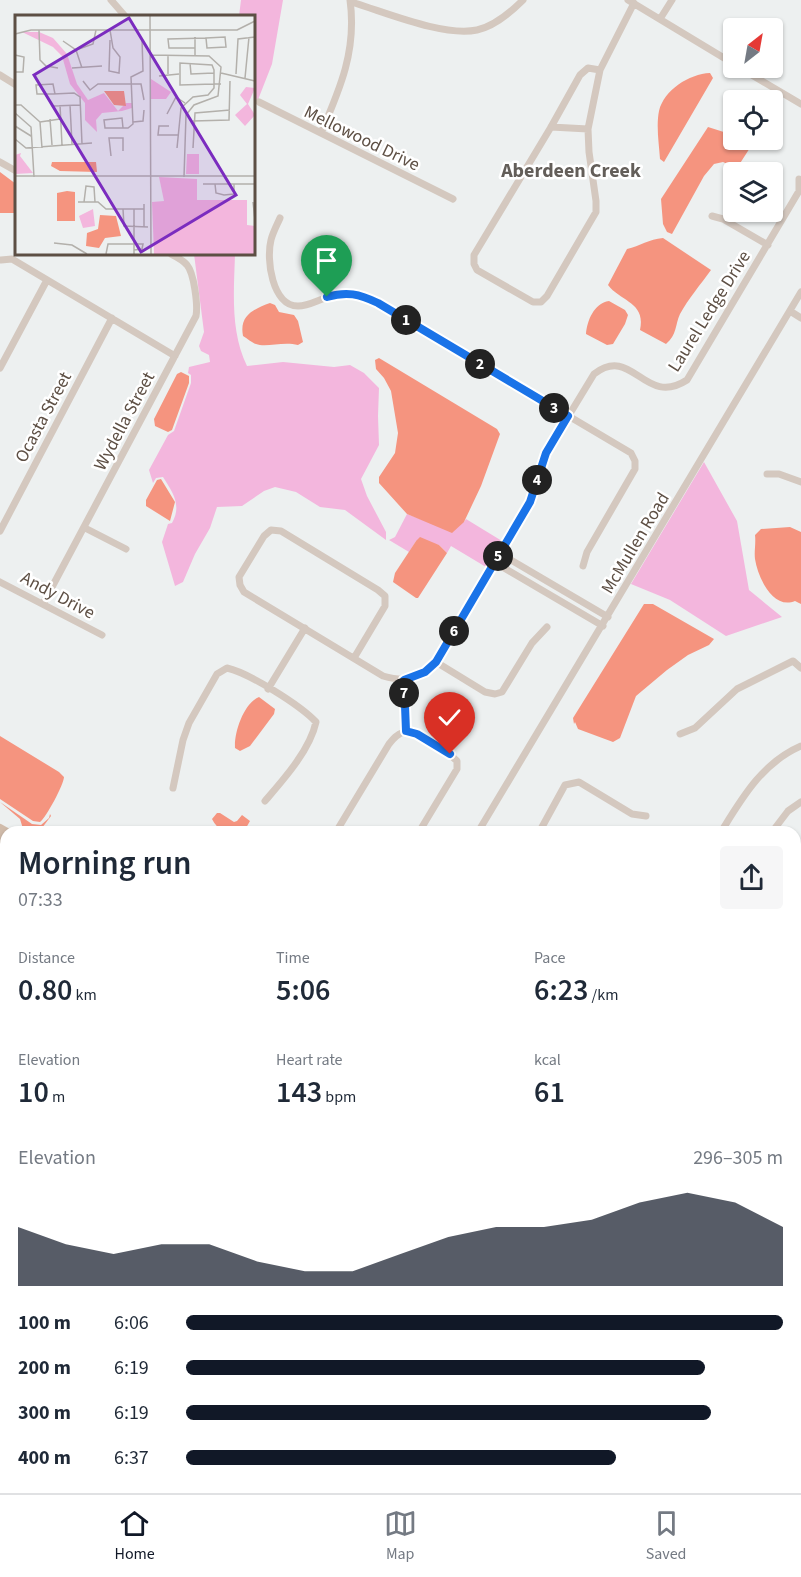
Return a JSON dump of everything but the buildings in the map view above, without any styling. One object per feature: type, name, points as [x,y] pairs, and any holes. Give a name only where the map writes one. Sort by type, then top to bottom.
[{"type":"street","points":[[111,0],[124,15]]},
{"type":"street","points":[[321,133],[343,83],[350,49],[351,1],[441,29],[462,31],[479,30],[497,21],[524,0]]},
{"type":"street","points":[[660,19],[672,0]]},
{"type":"street","points":[[600,70],[588,68],[580,75],[474,255],[477,270],[533,302],[541,302],[547,296],[596,212],[588,129],[600,70],[631,2],[723,57]]},
{"type":"street","points":[[0,75],[15,84]]},
{"type":"street","points":[[757,78],[801,104]]},
{"type":"street","name":"Mellowood Drive","points":[[259,102],[453,199]]},
{"type":"street","points":[[551,127],[588,129]]},
{"type":"street","points":[[0,162],[15,170]]},
{"type":"street","name":"Laurel Ledge Drive","points":[[404,680],[425,672],[436,662],[530,502],[546,453],[594,374],[601,369],[615,365],[623,367],[660,388],[671,388],[687,380],[799,191],[799,179]]},
{"type":"street","points":[[712,216],[723,219],[768,245]]},
{"type":"street","points":[[280,218],[271,240],[269,253],[273,280],[281,298],[287,303],[296,306],[342,293],[358,294],[388,309],[631,453],[635,461],[635,470],[587,552],[583,566]]},
{"type":"street","name":"Wydella Street","points":[[43,604],[196,316],[191,272],[187,265],[172,255]]},
{"type":"street","points":[[1,260],[12,259],[175,356]]},
{"type":"street","points":[[0,368],[48,280]]},
{"type":"street","name":"McMullen Road","points":[[483,826],[801,292]]},
{"type":"street","points":[[790,311],[801,318]]},
{"type":"street","name":"Ocasta Street","points":[[0,531],[112,318]]},
{"type":"street","points":[[767,474],[779,474],[801,482]]},
{"type":"street","points":[[85,528],[126,549]]},
{"type":"street","points":[[354,658],[385,606],[385,596],[281,531],[271,531],[264,536],[239,577],[244,592],[305,628],[354,658],[383,675],[404,680],[406,731]]},
{"type":"street","points":[[500,553],[608,617]]},
{"type":"street","points":[[494,562],[603,626]]},
{"type":"street","name":"Andy Drive","points":[[0,582],[102,635]]},
{"type":"street","points":[[436,662],[485,692],[495,694],[502,692],[532,643],[547,627]]},
{"type":"street","points":[[268,689],[305,628]]},
{"type":"street","points":[[680,734],[695,728],[737,689],[793,661],[801,668]]},
{"type":"street","points":[[173,788],[189,723],[218,674],[227,668],[236,670],[308,713],[316,722],[314,732],[288,775],[265,801]]},
{"type":"street","points":[[340,826],[389,744],[397,735],[406,731],[425,739],[450,754],[457,761],[457,769],[423,826]]},
{"type":"street","points":[[725,826],[745,794],[764,771],[786,752],[801,746]]},
{"type":"street","points":[[543,826],[565,785],[579,782],[632,814],[646,816]]},
{"type":"street","points":[[777,826],[788,811],[801,802]]},
{"type":"shaded area","points":[[241,0],[283,0],[272,64],[255,107],[255,15],[239,15]]},
{"type":"shaded area","points":[[710,73],[713,78],[664,162],[660,159],[658,129],[662,103],[678,84],[694,76]]},
{"type":"shaded area","points":[[708,127],[723,132],[723,150],[749,150],[741,162],[714,164],[704,176],[672,234],[667,232],[663,224],[661,199]]},
{"type":"shaded area","points":[[0,172],[15,183],[15,213],[0,213]]},
{"type":"shaded area","points":[[663,238],[711,270],[683,308],[674,333],[666,344],[640,330],[641,321],[636,308],[608,285],[627,249]]},
{"type":"shaded area","points":[[194,255],[235,255],[235,325],[247,366],[283,362],[334,367],[350,365],[364,373],[379,388],[379,445],[361,479],[367,496],[386,532],[386,540],[345,510],[320,507],[296,492],[275,487],[264,491],[242,506],[217,507],[210,528],[183,582],[175,586],[162,542],[168,524],[172,523],[175,517],[175,499],[163,477],[156,478],[153,483],[149,470],[168,435],[174,431],[191,383],[189,367],[210,362],[209,355],[201,351],[199,346],[204,332]]},
{"type":"shaded area","points":[[609,301],[625,310],[628,315],[613,344],[607,345],[586,334],[592,313],[599,305]]},
{"type":"shaded area","points":[[270,303],[275,305],[279,312],[294,315],[298,321],[303,342],[298,345],[260,345],[243,336],[243,323],[249,314]]},
{"type":"shaded area","points":[[379,358],[497,429],[500,434],[481,486],[464,522],[452,533],[407,514],[379,483],[379,477],[395,453],[398,433],[391,391],[376,369],[375,360]]},
{"type":"shaded area","points":[[181,372],[189,376],[189,383],[172,430],[168,432],[155,426],[154,419],[177,374]]},
{"type":"shaded area","points":[[704,462],[737,521],[749,590],[782,617],[726,636],[670,600],[631,584]]},
{"type":"shaded area","points":[[161,479],[175,502],[170,521],[146,506],[146,500],[157,480]]},
{"type":"shaded area","points":[[407,514],[423,520],[464,522],[466,519],[502,541],[486,567],[451,546],[447,553],[439,545],[416,541],[409,552],[389,540],[395,537]]},
{"type":"shaded area","points":[[790,527],[801,532],[801,604],[795,601],[787,603],[773,597],[759,575],[755,559],[755,535],[761,529]]},
{"type":"shaded area","points":[[420,537],[439,545],[447,553],[416,598],[393,582],[395,573]]},
{"type":"shaded area","points":[[644,604],[653,604],[714,639],[709,645],[688,655],[667,670],[636,696],[620,738],[613,742],[578,729],[573,718]]},
{"type":"shaded area","points":[[259,697],[275,709],[274,714],[250,746],[240,751],[235,748],[238,726],[249,705]]},
{"type":"shaded area","points":[[0,736],[64,777],[54,801],[40,822],[33,821],[0,799]]},
{"type":"shaded area","points":[[0,802],[32,824],[41,825],[50,814],[51,816],[44,826],[22,826],[20,819]]},
{"type":"shaded area","points":[[220,813],[234,822],[242,815],[250,821],[247,826],[217,826],[212,819]]},
{"type":"district","name":"Aberdeen Creek","points":[[571,170]]},
{"type":"route","points":[[327,297],[342,293],[358,294],[378,303],[568,416],[546,453],[530,502],[436,662],[425,672],[404,680],[406,731],[417,734],[450,754]]}]
